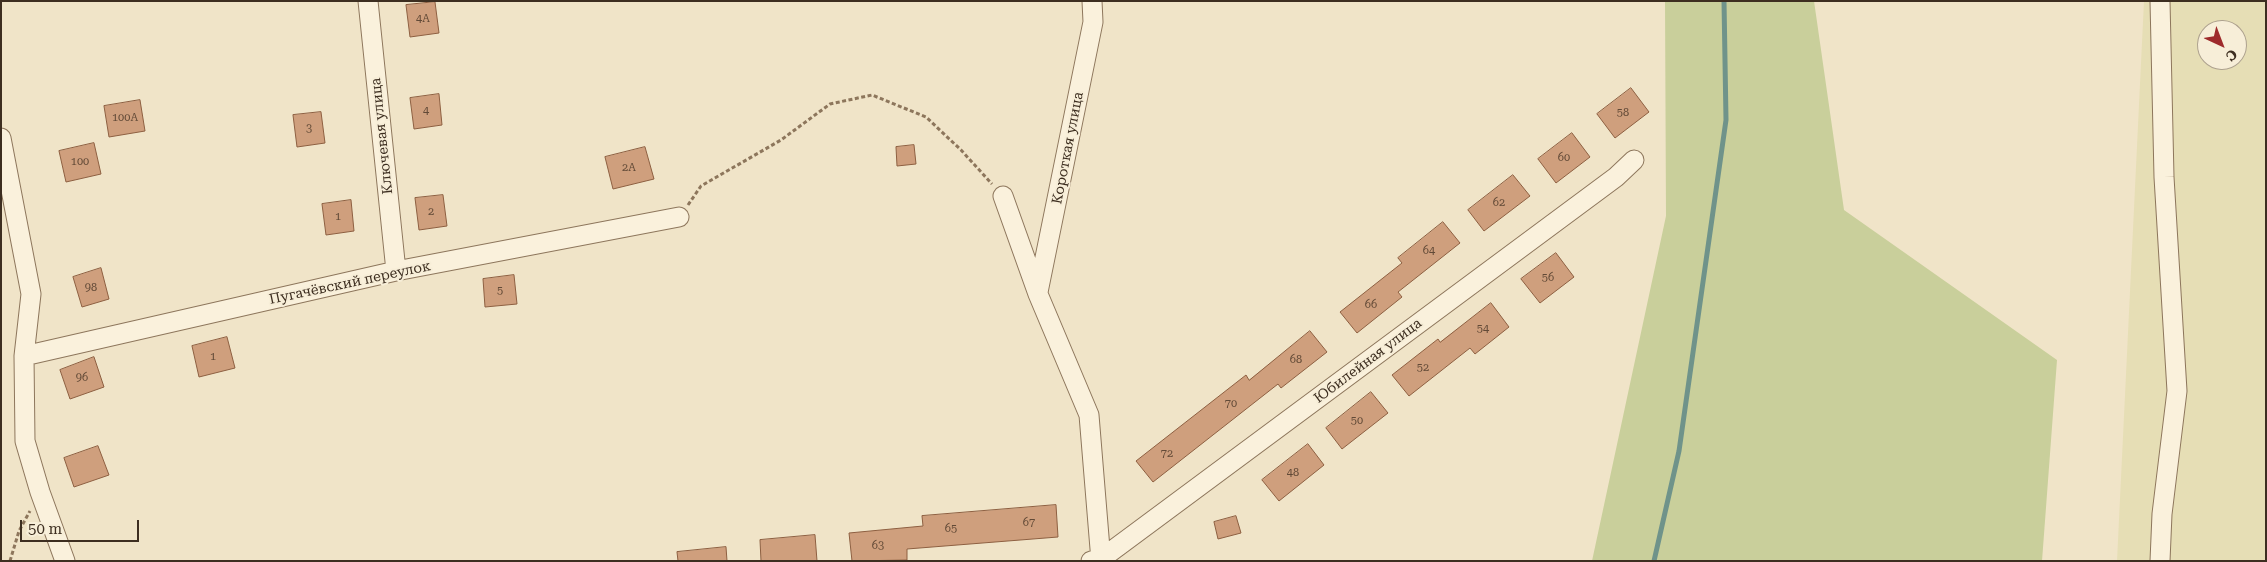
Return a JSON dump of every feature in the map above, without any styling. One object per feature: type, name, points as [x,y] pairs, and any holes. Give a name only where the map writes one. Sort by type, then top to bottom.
[{"type":"street","name":"Ключевая улица","points":[[368,1],[396,271]]},
{"type":"street","name":"Короткая улица","points":[[1038,294],[1093,22],[1092,1]]},
{"type":"street","points":[[2160,1],[2164,178],[2177,391],[2162,514],[2160,561]]},
{"type":"street","points":[[1,138],[32,294],[24,356],[25,441],[40,492],[65,561]]},
{"type":"street","name":"Юбилейная улица","points":[[1098,560],[1616,177],[1634,160]]},
{"type":"street","name":"Юбилейная улица","points":[[1003,196],[1038,294],[1089,415],[1098,560]]},
{"type":"street","name":"Пугачёвский переулок","points":[[24,356],[396,271],[679,217]]},
{"type":"path","points":[[679,217],[701,186],[781,140],[830,104],[872,95],[926,117],[961,150],[1003,196]]},
{"type":"path","points":[[10,561],[19,531],[40,492]]},
{"type":"shaded area","points":[[2144,1],[2266,1],[2266,561],[2117,561]]},
{"type":"green space","points":[[1665,1],[1814,1],[1844,210],[2057,360],[2042,561],[1592,561],[1666,216]]},
{"type":"building","points":[[435,2],[439,33],[410,37],[406,5]]},
{"type":"building","points":[[1631,88],[1649,112],[1615,138],[1597,114]]},
{"type":"building","points":[[439,94],[442,125],[414,129],[410,98]]},
{"type":"building","points":[[140,100],[145,131],[109,137],[104,106]]},
{"type":"building","points":[[321,112],[325,143],[297,147],[293,115]]},
{"type":"building","points":[[1572,133],[1590,157],[1556,183],[1538,159]]},
{"type":"building","points":[[94,143],[101,174],[66,182],[59,151]]},
{"type":"building","points":[[914,145],[916,164],[897,166],[896,147]]},
{"type":"building","points":[[645,147],[654,179],[613,189],[605,157]]},
{"type":"building","points":[[1513,175],[1530,196],[1484,231],[1468,210]]},
{"type":"building","points":[[443,195],[447,226],[419,230],[415,198]]},
{"type":"building","points":[[351,200],[354,231],[326,235],[322,204]]},
{"type":"building","points":[[1443,222],[1460,243],[1398,292],[1402,297],[1357,333],[1340,312],[1402,263],[1398,258]]},
{"type":"building","points":[[1556,253],[1574,277],[1540,303],[1521,279]]},
{"type":"building","points":[[101,268],[109,299],[82,307],[73,277]]},
{"type":"building","points":[[514,275],[517,304],[485,307],[483,279]]},
{"type":"building","points":[[1491,303],[1509,327],[1475,354],[1470,348],[1409,396],[1392,375],[1438,339],[1440,342]]},
{"type":"building","points":[[1310,331],[1327,352],[1281,388],[1278,384],[1153,482],[1136,461],[1246,375],[1249,380]]},
{"type":"building","points":[[227,337],[235,368],[199,377],[192,346]]},
{"type":"building","points":[[94,357],[104,387],[70,399],[60,370]]},
{"type":"building","points":[[1371,392],[1388,413],[1342,449],[1326,428]]},
{"type":"building","points":[[1308,444],[1324,465],[1279,501],[1262,480]]},
{"type":"building","points":[[98,446],[109,475],[74,487],[64,458]]},
{"type":"building","points":[[1056,505],[1058,537],[907,549],[907,560],[852,561],[849,533],[923,526],[922,516]]},
{"type":"building","points":[[1236,516],[1241,533],[1218,539],[1214,522]]},
{"type":"building","points":[[815,535],[817,561],[761,561],[760,540]]},
{"type":"building","points":[[726,547],[727,561],[678,561],[677,552]]},
{"type":"waterway","points":[[1654,561],[1679,451],[1726,120],[1724,1]]}]
